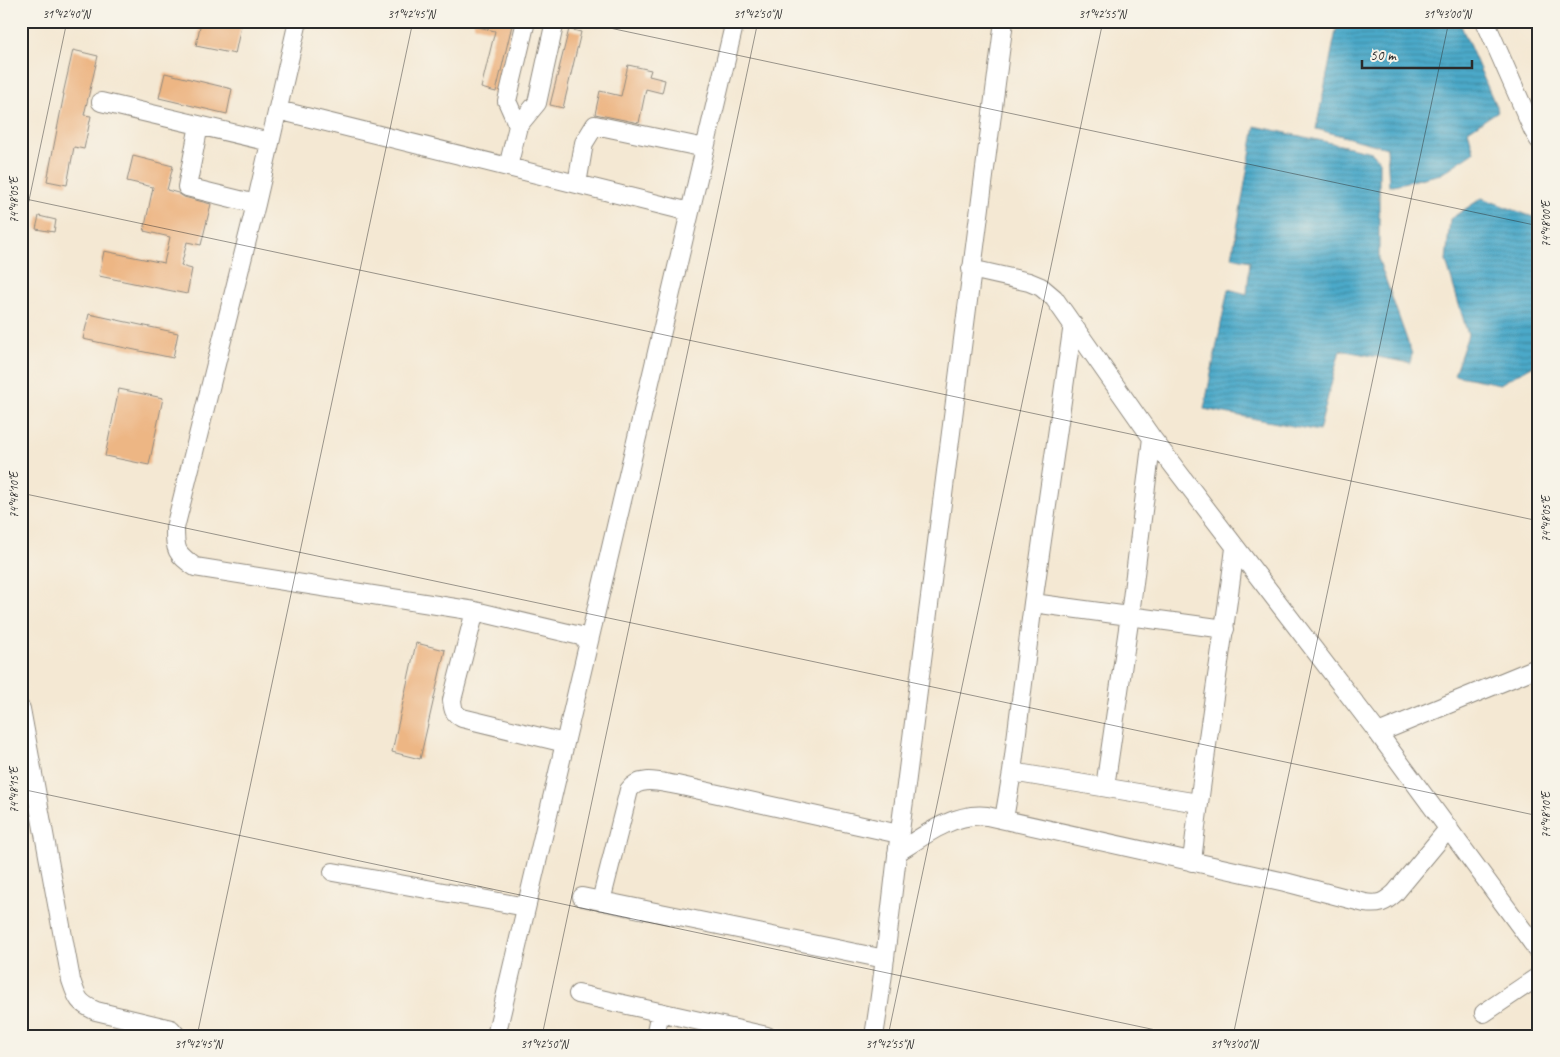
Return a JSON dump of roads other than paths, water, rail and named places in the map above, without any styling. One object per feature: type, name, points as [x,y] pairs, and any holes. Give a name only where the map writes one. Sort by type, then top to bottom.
[{"type":"street","points":[[298,21],[256,204],[175,528],[175,546],[185,559],[195,567],[475,612],[590,638]]},
{"type":"street","points":[[518,126],[507,101],[526,21]]},
{"type":"street","points":[[508,167],[518,126],[538,103],[555,21]]},
{"type":"street","points":[[496,1036],[735,21]]},
{"type":"street","points":[[874,1036],[1004,21]]},
{"type":"street","points":[[1485,21],[1537,132]]},
{"type":"street","points":[[101,102],[270,142]]},
{"type":"street","points":[[278,110],[690,212]]},
{"type":"street","points":[[199,125],[187,187],[256,204]]},
{"type":"street","points":[[576,184],[584,143],[594,125],[705,148]]},
{"type":"street","points":[[971,269],[1029,282],[1041,287],[1054,298],[1152,438],[1378,732],[1539,952]]},
{"type":"street","points":[[1004,819],[1073,324]]},
{"type":"street","points":[[1105,787],[1130,615],[1152,438]]},
{"type":"street","points":[[1192,862],[1198,803],[1225,629],[1235,548]]},
{"type":"street","points":[[1033,603],[1225,629]]},
{"type":"street","points":[[475,612],[452,700],[453,711],[462,718],[565,743]]},
{"type":"street","points":[[1378,732],[1539,667]]},
{"type":"street","points":[[21,709],[71,980],[77,998],[84,1006],[96,1011],[171,1029],[177,1036]]},
{"type":"street","points":[[1012,772],[1198,803]]},
{"type":"street","points":[[601,901],[629,790],[633,784],[640,782],[654,781],[677,785],[899,834]]},
{"type":"street","points":[[897,853],[943,825],[961,818],[977,815],[1004,819],[1285,882],[1377,905],[1385,902],[1395,893],[1449,828]]},
{"type":"street","points":[[333,872],[526,907]]},
{"type":"street","points":[[582,897],[885,959]]},
{"type":"street","points":[[1484,1013],[1539,976]]},
{"type":"street","points":[[578,994],[756,1035]]},
{"type":"street","points":[[655,1036],[660,1012]]},
{"type":"water","points":[[1338,21],[1459,21],[1498,111],[1468,131],[1474,152],[1441,174],[1389,186],[1387,148],[1316,129]]},
{"type":"water","points":[[1255,126],[1372,152],[1379,160],[1379,261],[1412,354],[1410,363],[1340,350],[1319,431],[1204,409],[1228,289],[1247,294],[1250,261],[1232,257]]},
{"type":"water","points":[[1482,198],[1533,217],[1539,223],[1539,362],[1500,384],[1454,375],[1468,335],[1446,261],[1450,219]]}]
